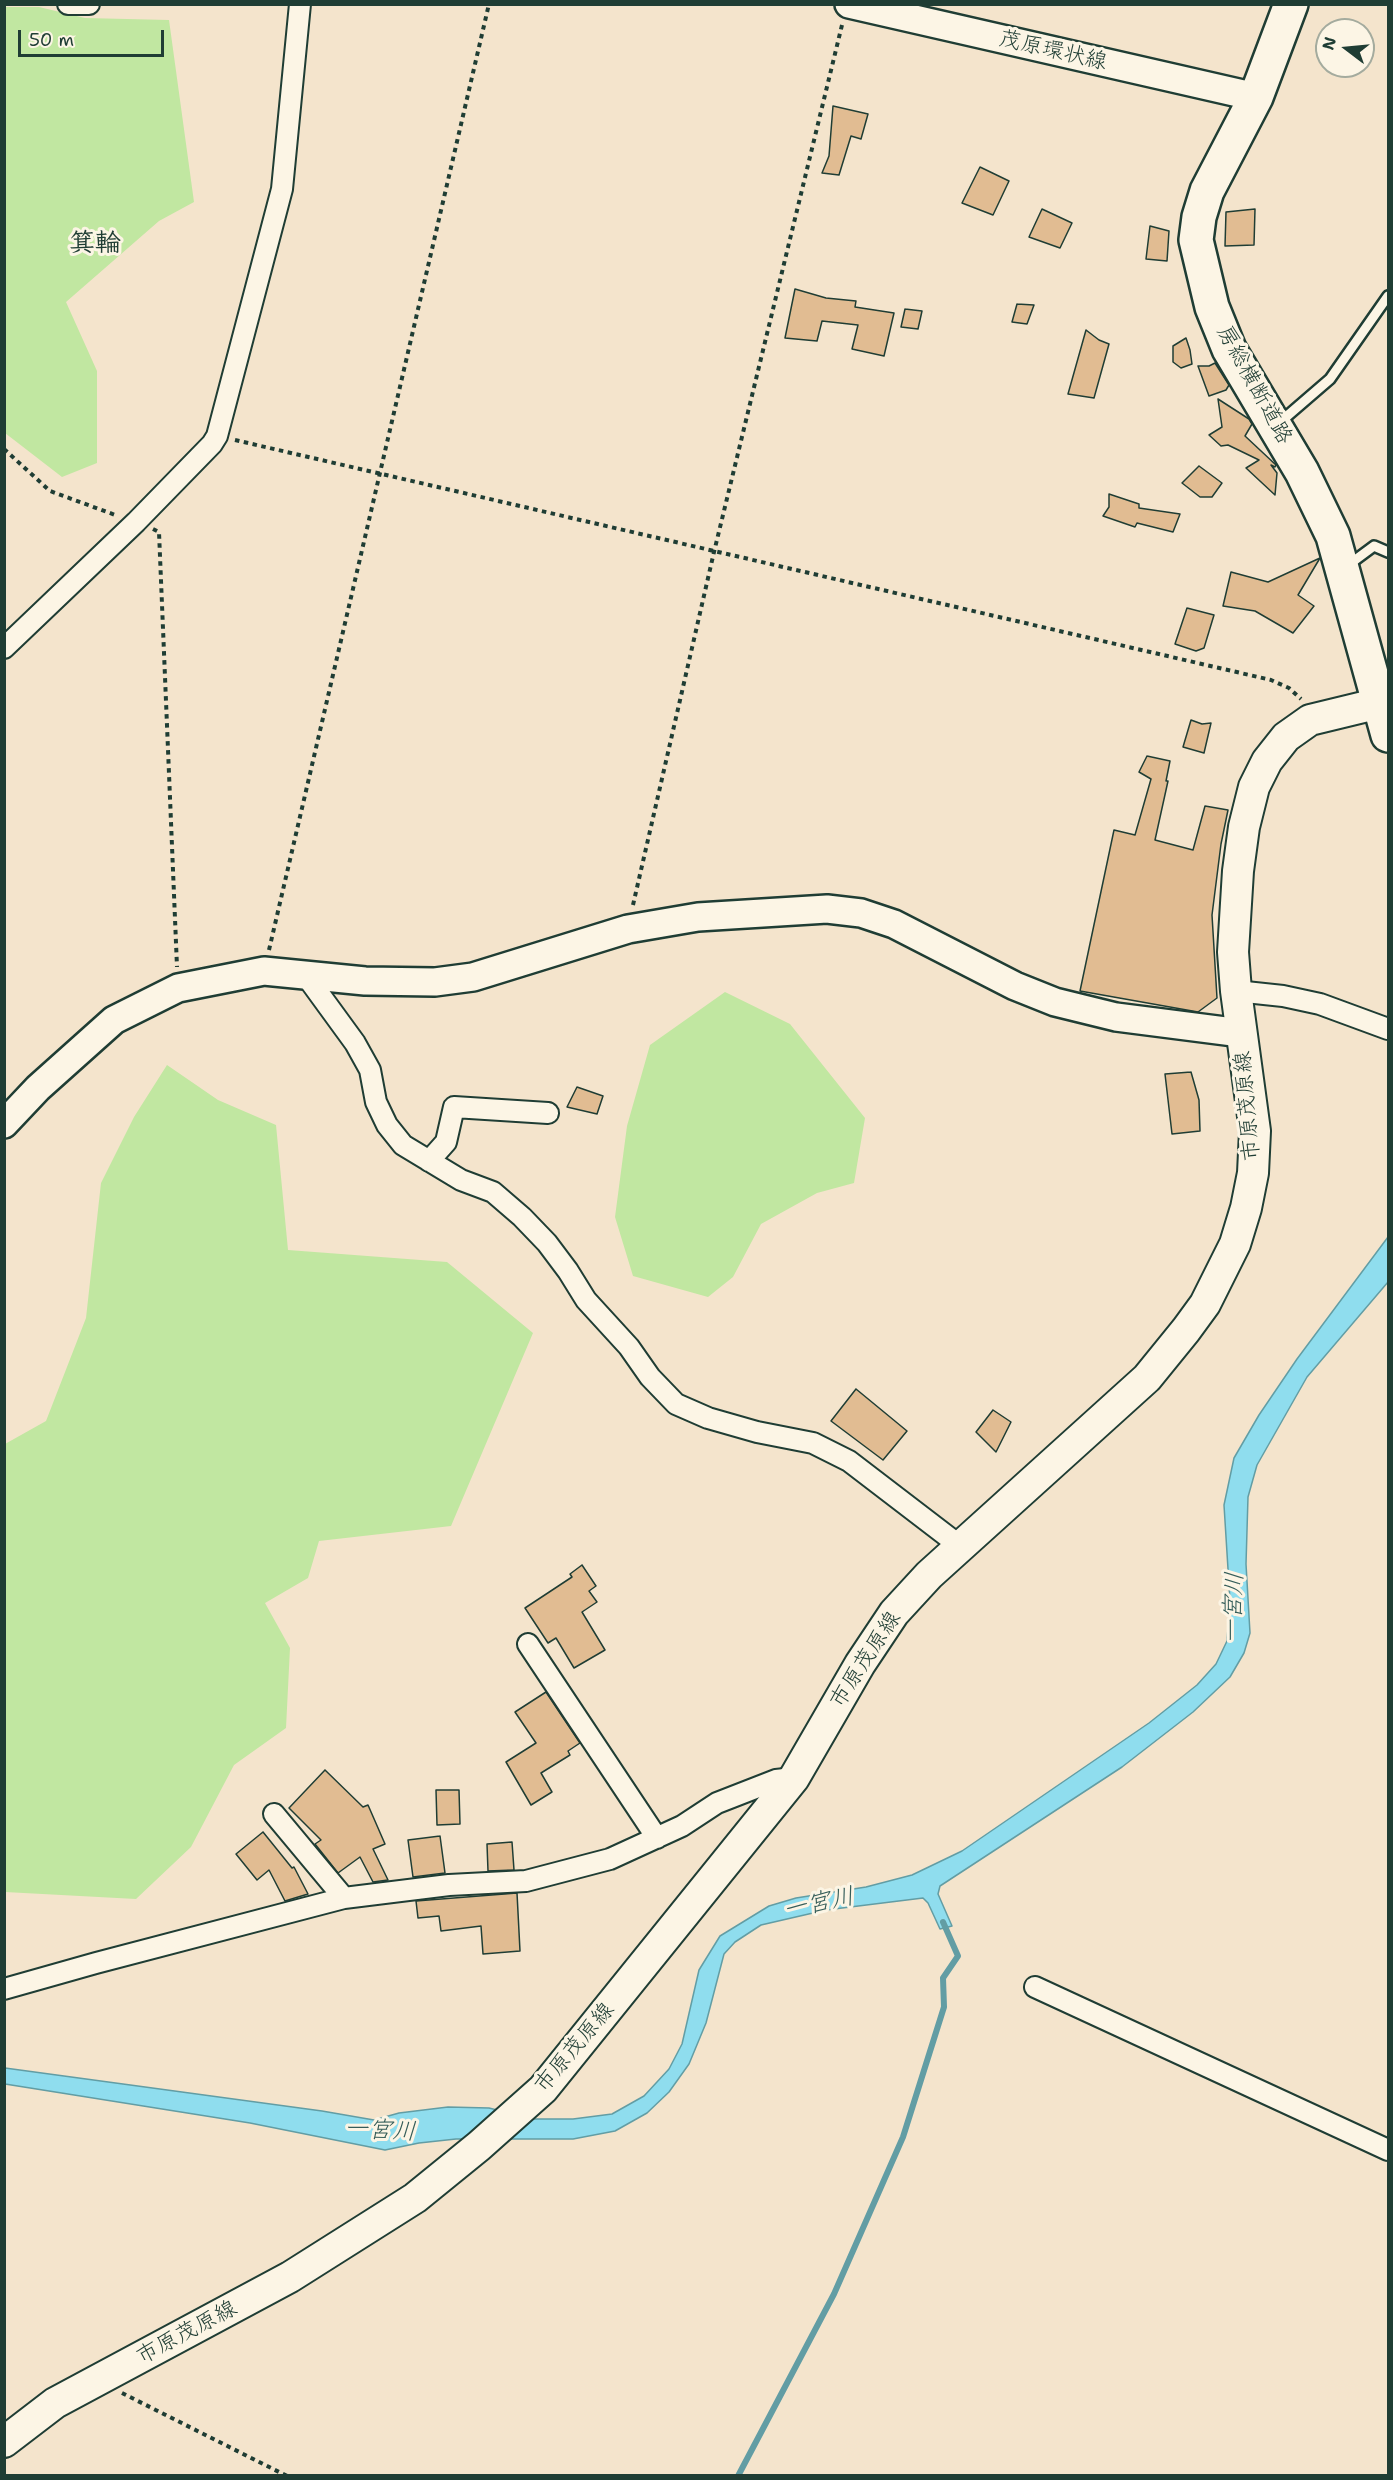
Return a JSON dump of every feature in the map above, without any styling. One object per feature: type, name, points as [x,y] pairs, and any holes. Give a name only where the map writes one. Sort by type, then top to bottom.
[{"type":"highway","name":"房総横断道路","points":[[1292,4],[1256,97],[1207,191],[1199,217],[1196,240],[1212,307],[1225,338],[1317,499],[1333,536],[1389,735]]},
{"type":"main road","name":"市原茂原線","points":[[4,2442],[55,2403],[290,2277],[415,2198],[479,2146],[543,2089],[794,1778],[860,1664],[894,1613],[960,1546],[1147,1378],[1206,1304],[1235,1244],[1246,1208],[1253,1173],[1255,1131],[1241,1033],[1233,952],[1238,871],[1244,827],[1254,787],[1267,760],[1286,737],[1310,720],[1380,703]]},
{"type":"street","points":[[68,4],[89,4]]},
{"type":"street","points":[[4,648],[136,522],[212,444],[217,436],[282,189],[300,4]]},
{"type":"street","name":"茂原環状線","points":[[846,10],[880,8],[1256,97]]},
{"type":"street","points":[[4,1124],[38,1088],[114,1020],[178,988],[264,971],[377,981],[435,982],[473,977],[628,930],[698,916],[827,909],[861,913],[894,924],[1015,986],[1055,1002],[1116,1017],[1241,1033]]},
{"type":"street","points":[[304,973],[348,1034],[370,1070],[376,1102],[387,1125],[403,1144],[461,1180],[493,1192],[522,1217],[547,1242],[586,1300],[629,1347],[650,1377],[676,1404],[708,1418],[758,1432],[813,1443],[840,1456],[960,1546]]},
{"type":"street","points":[[1236,991],[1283,996],[1320,1004],[1389,1029]]},
{"type":"street","points":[[429,1161],[446,1142],[454,1107],[548,1113]]},
{"type":"street","points":[[528,1644],[657,1838]]},
{"type":"street","points":[[4,1989],[96,1962],[344,1898],[449,1885],[526,1881],[610,1859],[682,1826],[717,1803],[776,1780],[794,1778]]},
{"type":"street","points":[[274,1814],[344,1898]]},
{"type":"street","points":[[1035,1987],[1389,2150]]},
{"type":"lane","points":[[1275,426],[1330,379],[1389,296]]},
{"type":"lane","points":[[1343,569],[1374,546],[1389,552]]},
{"type":"path","points":[[264,971],[489,4]]},
{"type":"path","points":[[628,930],[714,552],[846,10]]},
{"type":"path","points":[[217,436],[1271,680],[1289,688],[1302,700],[1310,720]]},
{"type":"path","points":[[4,449],[50,491],[159,532],[178,988]]},
{"type":"path","points":[[97,2381],[287,2475]]},
{"type":"green space","points":[[4,7],[39,7],[85,18],[169,20],[194,202],[159,221],[66,302],[97,371],[97,463],[62,477],[5,433]]},
{"type":"green space","points":[[725,992],[790,1024],[865,1118],[854,1183],[817,1193],[761,1224],[733,1277],[708,1297],[633,1276],[615,1217],[627,1126],[650,1045]]},
{"type":"green space","points":[[167,1065],[218,1100],[276,1125],[288,1250],[447,1262],[533,1333],[451,1526],[319,1541],[308,1578],[265,1603],[290,1648],[286,1728],[234,1765],[191,1847],[136,1899],[5,1892],[5,1444],[46,1421],[86,1318],[101,1183],[134,1117]]},
{"type":"water","name":"一宮川","points":[[1388,1237],[1388,1282],[1307,1377],[1257,1465],[1248,1497],[1246,1564],[1250,1633],[1244,1653],[1230,1677],[1193,1712],[1122,1767],[940,1886],[938,1894],[952,1926],[940,1929],[928,1903],[923,1898],[826,1910],[761,1925],[735,1942],[724,1954],[706,2023],[689,2064],[669,2092],[647,2113],[615,2131],[573,2139],[456,2139],[385,2150],[250,2123],[5,2084],[5,2068],[374,2120],[399,2113],[448,2107],[489,2108],[533,2119],[573,2119],[612,2114],[644,2096],[669,2069],[682,2044],[699,1970],[720,1936],[769,1906],[796,1898],[866,1887],[912,1875],[962,1851],[1149,1723],[1197,1685],[1216,1664],[1227,1641],[1230,1601],[1224,1505],[1234,1458],[1259,1415],[1297,1359]]},
{"type":"building","points":[[833,106],[868,114],[861,139],[851,136],[839,175],[822,173],[829,156]]},
{"type":"building","points":[[980,167],[1009,181],[993,215],[962,203]]},
{"type":"building","points":[[1042,209],[1072,223],[1060,248],[1029,237]]},
{"type":"building","points":[[1255,209],[1254,245],[1225,246],[1226,212]]},
{"type":"building","points":[[1150,226],[1169,231],[1167,261],[1146,259]]},
{"type":"building","points":[[795,289],[826,298],[856,301],[855,307],[894,313],[884,356],[852,349],[858,325],[822,321],[817,341],[785,338]]},
{"type":"building","points":[[1017,304],[1034,305],[1027,324],[1012,322]]},
{"type":"building","points":[[905,309],[922,311],[918,329],[901,327]]},
{"type":"building","points":[[1086,330],[1109,344],[1094,398],[1068,394]]},
{"type":"building","points":[[1186,338],[1192,364],[1181,368],[1173,362],[1173,346]]},
{"type":"building","points":[[1215,363],[1229,385],[1226,390],[1209,396],[1198,366],[1209,366]]},
{"type":"building","points":[[1218,399],[1249,419],[1252,424],[1245,436],[1276,465],[1275,467],[1271,465],[1277,473],[1275,495],[1246,468],[1259,460],[1228,445],[1221,446],[1209,435],[1222,427]]},
{"type":"building","points":[[1199,466],[1222,483],[1212,497],[1200,497],[1182,483]]},
{"type":"building","points":[[1109,494],[1139,504],[1139,508],[1180,514],[1173,532],[1137,523],[1135,527],[1103,516],[1109,507]]},
{"type":"building","points":[[1320,558],[1298,595],[1314,606],[1293,633],[1255,611],[1223,606],[1231,572],[1268,582]]},
{"type":"building","points":[[1187,608],[1214,615],[1204,648],[1196,651],[1175,644]]},
{"type":"building","points":[[1191,720],[1202,724],[1211,723],[1204,753],[1183,747]]},
{"type":"building","points":[[1147,756],[1170,761],[1155,840],[1193,850],[1205,806],[1228,810],[1212,915],[1217,998],[1198,1012],[1080,991],[1114,830],[1135,835],[1151,779],[1139,772]]},
{"type":"building","points":[[1191,1072],[1199,1100],[1200,1131],[1172,1134],[1165,1074]]},
{"type":"building","points":[[577,1087],[603,1096],[597,1114],[567,1107]]},
{"type":"building","points":[[856,1389],[907,1431],[883,1460],[831,1421]]},
{"type":"building","points":[[993,1410],[1011,1422],[996,1452],[976,1432]]},
{"type":"building","points":[[582,1565],[596,1586],[589,1591],[597,1602],[582,1612],[605,1650],[574,1668],[556,1638],[548,1643],[525,1608],[572,1577],[570,1574]]},
{"type":"building","points":[[546,1692],[580,1743],[568,1751],[570,1755],[541,1773],[552,1792],[531,1805],[506,1762],[536,1743],[515,1712]]},
{"type":"building","points":[[325,1770],[363,1807],[368,1805],[385,1844],[373,1849],[388,1880],[373,1882],[360,1857],[338,1873],[315,1844],[321,1840],[289,1808]]},
{"type":"building","points":[[436,1790],[459,1790],[460,1824],[437,1825]]},
{"type":"building","points":[[263,1832],[292,1868],[294,1867],[308,1894],[285,1901],[269,1870],[257,1880],[236,1854]]},
{"type":"building","points":[[440,1836],[445,1873],[413,1877],[408,1840]]},
{"type":"building","points":[[512,1842],[514,1870],[488,1871],[487,1844]]},
{"type":"building","points":[[517,1893],[520,1951],[483,1954],[481,1926],[441,1931],[439,1916],[418,1918],[416,1901]]},
{"type":"waterway","points":[[738,2476],[834,2294],[903,2137],[944,2007],[943,1978],[958,1956],[943,1922]]},
{"type":"district","name":"箕輪","points":[[95,244]]}]
